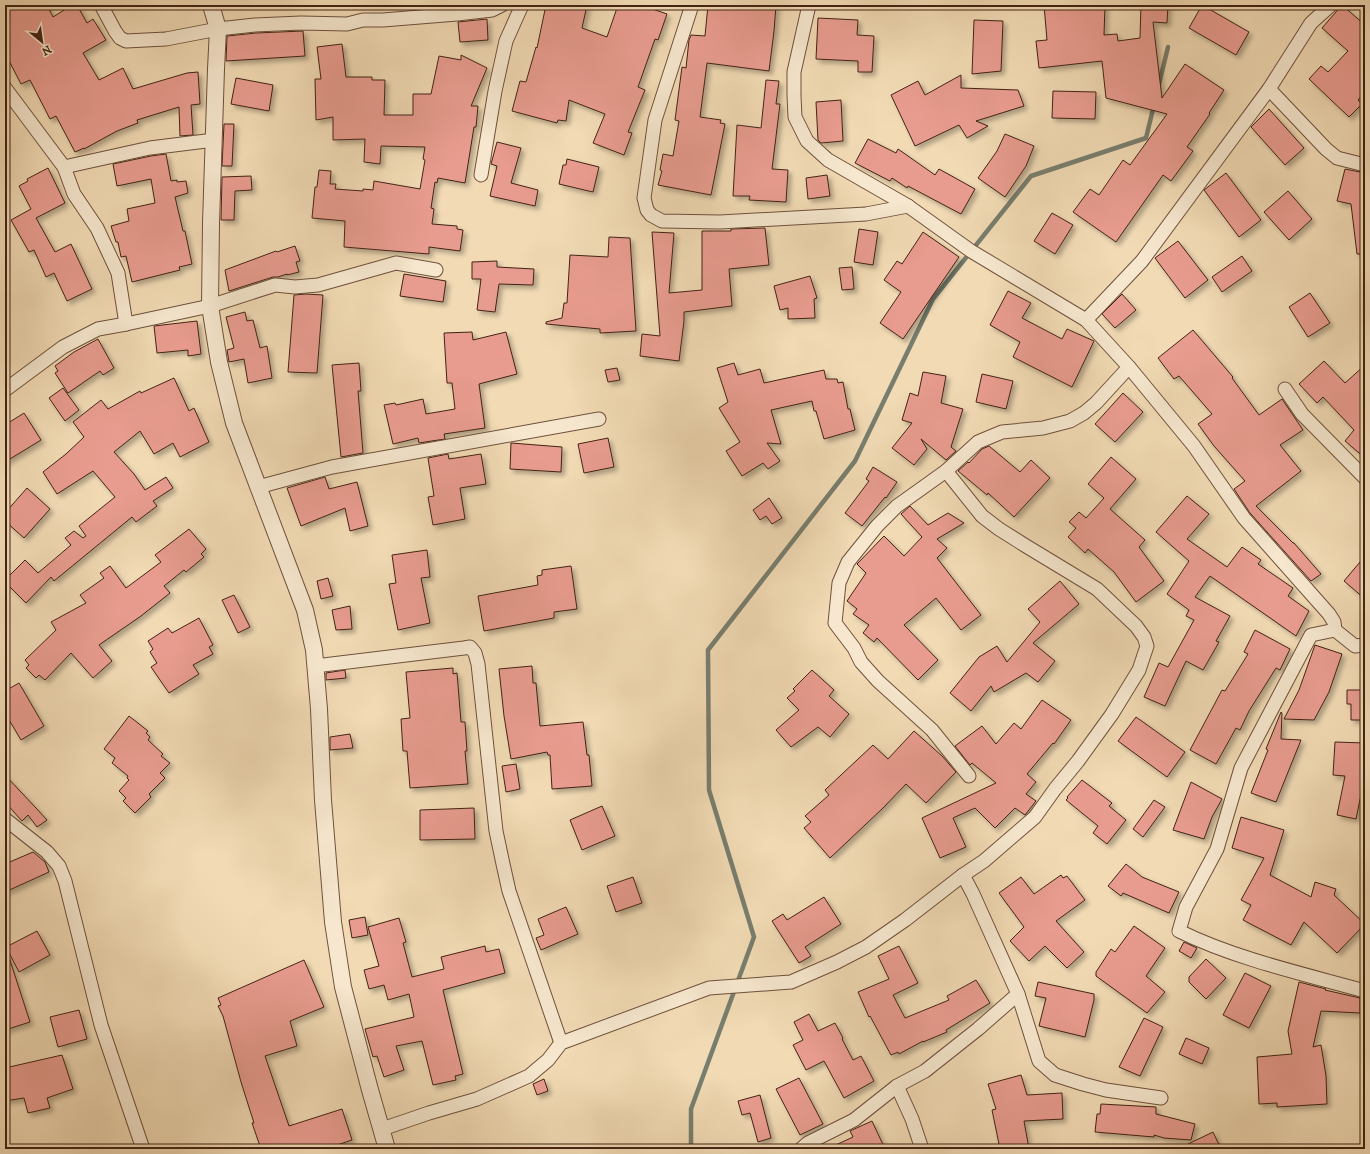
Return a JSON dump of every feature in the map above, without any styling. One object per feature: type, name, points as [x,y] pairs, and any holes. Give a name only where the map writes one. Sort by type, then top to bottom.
[{"type":"street","points":[[101,5],[115,31],[120,38],[126,42],[166,39],[218,29],[255,25],[301,23],[347,24],[363,20],[383,20],[492,10],[502,5]]},
{"type":"street","points":[[212,5],[218,29],[211,223],[210,306],[219,362],[234,423],[305,610],[314,650],[319,709],[323,800],[333,922],[343,988],[383,1143],[429,1113],[477,1099],[529,1076],[548,1060],[562,1043],[709,988],[791,982],[837,962],[866,947],[905,920],[963,875],[984,861],[1035,817],[1112,714],[1139,670],[1147,646],[1144,637],[1136,626],[1097,589],[999,529],[982,516],[946,471]]},
{"type":"street","points":[[481,175],[495,91],[506,41],[522,5]]},
{"type":"street","points":[[692,5],[655,120],[644,198],[647,210],[651,215],[662,220],[720,222],[866,214],[908,206]]},
{"type":"street","points":[[809,5],[794,72],[795,117],[807,141],[828,160],[908,206],[972,251],[1086,320],[1129,367],[1194,446],[1244,518],[1329,614],[1334,622],[1335,630],[1355,646],[1365,645]]},
{"type":"street","points":[[1086,320],[1142,261],[1269,89],[1312,23],[1331,5]]},
{"type":"street","points":[[5,88],[64,167],[74,194],[97,228],[118,273],[126,324]]},
{"type":"street","points":[[1269,89],[1326,149],[1337,158],[1365,165]]},
{"type":"street","points":[[64,167],[150,148],[214,140]]},
{"type":"street","points":[[5,390],[63,347],[98,329],[210,306],[275,285],[296,287],[318,285],[396,263],[436,270]]},
{"type":"street","points":[[969,776],[932,730],[878,681],[861,662],[854,648],[835,623],[839,583],[848,562],[877,526],[897,506],[946,471],[978,442],[1002,432],[1043,428],[1070,421],[1096,404],[1129,367]]},
{"type":"street","points":[[1285,388],[1302,414],[1365,478]]},
{"type":"street","points":[[258,487],[332,467],[598,419]]},
{"type":"street","points":[[1335,630],[1311,635],[1241,768],[1217,849],[1186,907],[1179,931],[1199,941],[1250,958],[1365,992]]},
{"type":"street","points":[[315,666],[470,647],[475,653],[478,664],[496,831],[502,864],[509,891],[562,1043]]},
{"type":"street","points":[[5,819],[47,852],[59,866],[65,881],[101,1025],[143,1149]]},
{"type":"street","points":[[963,875],[1018,994],[1039,1061],[1055,1075],[1106,1090],[1161,1098]]},
{"type":"street","points":[[801,1149],[808,1143],[854,1120],[897,1086],[925,1071],[1018,994]]},
{"type":"street","points":[[897,1086],[912,1119],[922,1149]]},
{"type":"building","points":[[5,5],[47,5],[53,17],[72,5],[77,5],[87,23],[93,19],[106,40],[83,53],[99,80],[123,68],[133,89],[187,73],[198,72],[200,104],[191,105],[193,135],[180,136],[179,107],[137,120],[138,123],[117,131],[84,149],[75,152],[56,116],[50,119],[30,80],[21,84],[5,53]]},
{"type":"building","points":[[546,5],[587,5],[582,28],[607,37],[618,5],[641,5],[667,14],[658,40],[655,39],[638,87],[645,90],[628,132],[632,133],[624,155],[593,143],[605,114],[569,100],[566,121],[558,120],[557,123],[512,111],[520,81],[526,82],[536,47],[537,48]]},
{"type":"building","points":[[708,5],[776,5],[769,71],[707,63],[700,117],[721,120],[720,123],[725,124],[711,195],[658,185],[662,171],[660,170],[663,154],[673,156],[679,121],[675,120],[682,67],[686,68],[689,40],[691,35],[705,36]]},
{"type":"building","points":[[1044,5],[1105,5],[1104,35],[1117,34],[1118,41],[1140,38],[1141,5],[1168,5],[1167,23],[1153,22],[1162,98],[1185,64],[1224,90],[1209,113],[1210,114],[1187,147],[1193,151],[1171,181],[1163,175],[1116,242],[1073,212],[1090,189],[1099,195],[1123,160],[1130,165],[1167,114],[1106,98],[1102,61],[1039,68],[1036,41],[1047,40]]},
{"type":"building","points":[[1202,5],[1249,32],[1236,55],[1189,28]]},
{"type":"building","points":[[1342,5],[1365,25],[1365,92],[1358,100],[1362,104],[1349,117],[1309,79],[1321,66],[1328,72],[1348,51],[1322,28]]},
{"type":"building","points":[[818,18],[858,20],[857,35],[874,36],[872,72],[858,72],[858,61],[816,59]]},
{"type":"building","points":[[487,19],[488,40],[460,42],[458,22]]},
{"type":"building","points":[[974,20],[1003,21],[1001,71],[972,74]]},
{"type":"building","points":[[303,31],[305,56],[226,61],[227,36]]},
{"type":"building","points":[[342,44],[346,77],[372,77],[372,80],[385,80],[384,115],[413,115],[413,94],[431,94],[439,56],[461,60],[461,55],[487,68],[471,106],[478,106],[476,127],[474,127],[465,183],[438,178],[437,183],[435,182],[431,208],[434,209],[432,224],[457,226],[457,229],[463,230],[460,251],[429,247],[429,254],[344,247],[345,221],[312,218],[315,187],[317,187],[319,170],[331,171],[330,184],[336,184],[335,189],[363,191],[363,189],[373,190],[374,181],[420,189],[425,160],[423,159],[425,147],[381,146],[380,164],[364,162],[365,139],[333,140],[333,117],[316,120],[315,79],[321,79],[317,47]]},
{"type":"building","points":[[961,75],[961,88],[1018,90],[1024,106],[976,121],[988,126],[967,138],[959,125],[915,146],[891,95],[918,81],[925,95]]},
{"type":"building","points":[[236,78],[273,85],[269,111],[231,104]]},
{"type":"building","points":[[766,80],[779,81],[776,104],[780,104],[772,169],[788,170],[786,202],[749,200],[750,196],[733,196],[737,125],[761,128]]},
{"type":"building","points":[[1053,91],[1096,92],[1095,119],[1052,118]]},
{"type":"building","points":[[841,100],[843,141],[821,143],[818,140],[816,102]]},
{"type":"building","points":[[1269,109],[1304,148],[1285,165],[1251,127]]},
{"type":"building","points":[[224,124],[234,124],[232,166],[222,166]]},
{"type":"building","points":[[1005,134],[1034,146],[1026,166],[1005,197],[978,178],[997,151]]},
{"type":"building","points":[[868,139],[896,153],[898,149],[935,175],[939,169],[975,189],[961,214],[908,186],[907,188],[892,178],[890,181],[855,163]]},
{"type":"building","points":[[497,142],[521,148],[511,183],[538,190],[535,206],[490,196],[497,166],[491,164]]},
{"type":"building","points":[[166,154],[171,181],[186,181],[188,193],[175,197],[183,231],[185,231],[192,264],[179,267],[180,270],[132,282],[126,256],[121,257],[118,242],[116,242],[111,226],[129,221],[127,209],[155,203],[151,179],[117,186],[113,164]]},
{"type":"building","points":[[567,159],[599,167],[593,192],[559,184],[563,165],[566,165]]},
{"type":"building","points":[[48,168],[65,203],[36,218],[55,252],[71,244],[92,289],[67,301],[54,273],[46,277],[34,250],[29,252],[11,220],[31,209],[19,186],[28,181],[27,179]]},
{"type":"building","points":[[1345,169],[1365,173],[1365,254],[1357,254],[1351,204],[1337,201]]},
{"type":"building","points":[[1226,173],[1261,220],[1239,237],[1204,190]]},
{"type":"building","points":[[827,175],[830,196],[808,199],[806,178]]},
{"type":"building","points":[[251,176],[252,190],[235,191],[234,220],[221,220],[222,177]]},
{"type":"building","points":[[1288,191],[1312,219],[1289,240],[1264,212]]},
{"type":"building","points":[[1052,213],[1073,225],[1055,254],[1034,241]]},
{"type":"building","points":[[765,228],[769,265],[729,269],[732,306],[684,312],[679,361],[640,356],[642,334],[660,336],[652,232],[674,233],[669,293],[702,290],[702,231],[731,231],[731,229]]},
{"type":"building","points":[[859,229],[878,232],[873,265],[854,262]]},
{"type":"building","points":[[923,232],[959,257],[903,339],[880,323],[901,292],[884,280],[897,261],[902,264]]},
{"type":"building","points":[[609,237],[630,238],[636,331],[600,333],[600,329],[546,324],[546,322],[562,318],[564,303],[567,303],[570,255],[608,257]]},
{"type":"building","points":[[1178,241],[1208,280],[1185,298],[1155,258]]},
{"type":"building","points":[[295,246],[300,261],[296,262],[299,272],[273,277],[229,291],[225,270],[276,251],[277,252]]},
{"type":"building","points":[[1242,256],[1252,271],[1222,292],[1212,277]]},
{"type":"building","points":[[497,261],[497,267],[534,269],[533,285],[499,284],[495,312],[477,310],[481,279],[472,279],[472,262]]},
{"type":"building","points":[[852,267],[854,289],[842,290],[839,268]]},
{"type":"building","points":[[404,274],[446,281],[443,302],[400,296]]},
{"type":"building","points":[[810,276],[817,298],[814,299],[815,318],[788,319],[788,308],[780,310],[774,286]]},
{"type":"building","points":[[1008,291],[1031,303],[1022,318],[1062,339],[1067,329],[1094,341],[1072,387],[1013,357],[1020,342],[990,325]]},
{"type":"building","points":[[1310,293],[1330,323],[1308,337],[1289,307]]},
{"type":"building","points":[[1122,294],[1136,310],[1115,328],[1102,314]]},
{"type":"building","points":[[294,295],[323,295],[317,373],[288,372]]},
{"type":"building","points":[[245,312],[247,321],[253,320],[260,348],[267,346],[272,378],[248,383],[244,359],[229,362],[227,350],[234,348],[226,317]]},
{"type":"building","points":[[197,321],[201,354],[188,356],[188,350],[157,353],[154,326]]},
{"type":"building","points":[[1193,330],[1233,377],[1232,378],[1259,415],[1282,399],[1303,430],[1280,445],[1301,471],[1256,506],[1294,543],[1321,574],[1311,581],[1250,513],[1234,489],[1245,481],[1214,446],[1198,424],[1212,414],[1179,376],[1174,379],[1158,358]]},
{"type":"building","points":[[472,332],[473,340],[506,332],[517,374],[479,384],[485,428],[444,434],[445,439],[419,443],[418,438],[393,444],[384,405],[395,403],[396,405],[423,399],[426,414],[455,409],[452,383],[447,383],[444,333]]},
{"type":"building","points":[[98,339],[114,368],[103,375],[100,371],[68,393],[55,373],[58,371],[55,366],[74,352]]},
{"type":"building","points":[[1324,361],[1345,383],[1365,365],[1365,458],[1345,441],[1354,430],[1323,397],[1317,403],[1299,384]]},
{"type":"building","points":[[359,363],[361,391],[358,391],[363,453],[341,457],[332,365]]},
{"type":"building","points":[[734,363],[738,375],[760,369],[764,383],[824,370],[826,379],[837,379],[838,383],[843,382],[848,409],[850,409],[855,430],[824,439],[812,401],[771,410],[781,444],[767,443],[780,461],[768,469],[763,463],[742,476],[726,451],[740,442],[719,408],[728,402],[717,368]]},
{"type":"building","points":[[617,368],[620,380],[608,382],[605,370]]},
{"type":"building","points":[[923,372],[946,376],[941,403],[963,409],[951,447],[956,451],[946,460],[921,439],[927,449],[914,465],[892,448],[912,423],[902,420],[910,393],[918,396]]},
{"type":"building","points":[[982,374],[1013,381],[1006,409],[976,402]]},
{"type":"building","points":[[174,378],[189,411],[194,408],[209,442],[180,457],[173,443],[154,454],[140,431],[114,452],[134,474],[145,490],[166,477],[173,488],[153,501],[157,506],[136,522],[132,517],[54,581],[51,577],[26,603],[5,582],[5,580],[25,560],[38,573],[71,545],[65,538],[74,531],[83,538],[86,536],[79,526],[115,497],[93,471],[57,494],[43,472],[66,454],[84,437],[73,422],[101,400],[108,409],[140,391],[141,393]]},
{"type":"building","points":[[63,388],[79,410],[65,421],[49,398]]},
{"type":"building","points":[[1123,393],[1143,412],[1115,442],[1095,424]]},
{"type":"building","points":[[24,413],[41,440],[5,462],[5,425]]},
{"type":"building","points":[[608,438],[614,467],[584,473],[578,444]]},
{"type":"building","points":[[511,443],[562,447],[561,472],[510,469]]},
{"type":"building","points":[[989,446],[1020,472],[1031,460],[1050,478],[1014,517],[988,493],[987,495],[958,471],[968,462],[969,463],[982,449]]},
{"type":"building","points":[[448,454],[449,459],[481,454],[486,484],[460,488],[465,519],[433,525],[428,497],[434,496],[428,458]]},
{"type":"building","points":[[1111,457],[1136,479],[1110,509],[1145,540],[1139,547],[1164,581],[1136,602],[1114,572],[1088,549],[1085,553],[1068,537],[1076,528],[1069,522],[1079,512],[1086,518],[1104,498],[1088,484]]},
{"type":"building","points":[[873,467],[897,482],[886,498],[885,497],[862,526],[845,513],[869,481],[866,479]]},
{"type":"building","points":[[325,477],[329,489],[357,482],[368,526],[350,531],[345,508],[301,526],[287,488]]},
{"type":"building","points":[[27,488],[50,509],[24,538],[5,521],[5,513]]},
{"type":"building","points":[[1187,496],[1209,514],[1187,539],[1227,567],[1242,547],[1261,560],[1258,564],[1293,588],[1288,596],[1309,611],[1296,636],[1210,576],[1195,597],[1230,616],[1216,641],[1219,642],[1203,670],[1186,661],[1165,706],[1144,697],[1159,663],[1168,667],[1194,620],[1186,616],[1189,610],[1167,594],[1189,561],[1156,532]]},
{"type":"building","points":[[769,498],[782,518],[772,524],[766,516],[760,520],[753,510]]},
{"type":"building","points":[[910,506],[928,525],[948,513],[964,523],[937,539],[947,548],[937,558],[981,615],[961,630],[936,598],[904,625],[938,660],[918,680],[877,638],[874,642],[863,633],[869,625],[853,614],[857,609],[847,601],[866,573],[857,564],[884,536],[904,556],[922,537],[901,514]]},
{"type":"building","points":[[189,529],[206,549],[201,554],[204,557],[186,572],[184,570],[164,586],[170,593],[141,616],[99,645],[112,661],[93,678],[71,653],[45,680],[39,675],[36,678],[26,668],[29,665],[25,660],[56,630],[51,622],[86,603],[80,595],[104,578],[100,573],[110,566],[126,588],[161,562],[155,555]]},
{"type":"building","points":[[427,550],[430,577],[421,578],[430,623],[398,630],[389,584],[396,583],[392,555]]},
{"type":"building","points":[[1365,556],[1365,599],[1344,581]]},
{"type":"building","points":[[571,566],[577,609],[554,612],[554,618],[484,631],[478,596],[538,585],[537,576],[542,575],[542,570]]},
{"type":"building","points":[[328,578],[333,596],[321,599],[317,581]]},
{"type":"building","points":[[1060,581],[1079,604],[1033,643],[1055,661],[1038,682],[1026,673],[994,692],[991,686],[971,711],[950,693],[979,657],[997,646],[1007,662],[1040,622],[1028,609]]},
{"type":"building","points":[[234,595],[250,627],[238,633],[222,600]]},
{"type":"building","points":[[350,606],[352,629],[336,630],[332,610]]},
{"type":"building","points":[[199,618],[213,645],[209,647],[213,654],[193,665],[199,674],[169,693],[151,667],[157,663],[150,652],[153,649],[148,641],[168,628],[172,633]]},
{"type":"building","points":[[1255,630],[1290,649],[1280,670],[1276,668],[1249,711],[1240,730],[1236,728],[1216,764],[1190,750],[1222,690],[1225,691],[1248,654],[1244,652]]},
{"type":"building","points":[[1315,645],[1342,654],[1329,692],[1314,720],[1284,719],[1299,690]]},
{"type":"building","points":[[532,666],[533,683],[536,683],[540,726],[583,722],[587,755],[589,755],[592,786],[552,789],[550,755],[548,755],[547,752],[511,759],[504,716],[499,669]]},
{"type":"building","points":[[453,668],[453,674],[457,673],[461,722],[465,722],[467,751],[465,751],[468,784],[410,788],[407,751],[403,751],[401,719],[410,718],[406,672]]},
{"type":"building","points":[[345,670],[346,678],[326,680],[326,673]]},
{"type":"building","points":[[812,670],[834,690],[829,696],[849,714],[830,737],[818,727],[791,747],[776,730],[799,710],[787,698],[795,691],[793,689]]},
{"type":"building","points":[[19,683],[44,726],[21,740],[5,713],[5,691]]},
{"type":"building","points":[[1347,690],[1365,690],[1365,720],[1351,720],[1351,704],[1347,704]]},
{"type":"building","points":[[1042,700],[1071,720],[1054,744],[1053,743],[1027,774],[1036,782],[1026,794],[1036,801],[1025,815],[1015,808],[995,828],[975,808],[953,818],[966,847],[940,858],[922,818],[996,783],[972,763],[970,765],[955,746],[982,726],[996,744],[1014,723],[1021,729]]},
{"type":"building","points":[[1281,712],[1281,739],[1301,740],[1276,802],[1251,793],[1268,750],[1266,749]]},
{"type":"building","points":[[129,716],[148,731],[146,733],[150,737],[148,740],[163,754],[161,756],[170,763],[160,773],[165,778],[149,794],[151,797],[135,813],[123,801],[126,798],[119,791],[129,780],[127,778],[128,776],[112,763],[115,758],[104,749]]},
{"type":"building","points":[[1136,717],[1185,752],[1167,777],[1118,741]]},
{"type":"building","points":[[914,731],[942,756],[956,772],[926,803],[906,784],[830,858],[804,828],[811,822],[805,816],[829,795],[825,790],[873,745],[888,759]]},
{"type":"building","points":[[350,734],[353,748],[330,750],[330,737]]},
{"type":"building","points":[[1335,742],[1365,743],[1363,785],[1356,819],[1337,815],[1345,776],[1333,775]]},
{"type":"building","points":[[516,764],[520,789],[506,792],[502,766]]},
{"type":"building","points":[[5,775],[47,820],[37,827],[28,815],[22,821],[5,802]]},
{"type":"building","points":[[1082,780],[1112,803],[1109,806],[1126,820],[1107,844],[1093,833],[1098,826],[1066,800]]},
{"type":"building","points":[[1191,782],[1222,799],[1212,817],[1204,839],[1173,830]]},
{"type":"building","points":[[1154,800],[1165,807],[1143,837],[1133,829]]},
{"type":"building","points":[[602,806],[615,836],[582,850],[570,820]]},
{"type":"building","points":[[474,808],[475,839],[420,840],[420,810]]},
{"type":"building","points":[[1241,817],[1284,830],[1270,875],[1311,897],[1315,882],[1336,889],[1334,895],[1365,924],[1337,953],[1304,922],[1291,945],[1243,920],[1251,905],[1241,900],[1264,858],[1232,848]]},
{"type":"building","points":[[33,852],[45,862],[49,872],[5,892],[5,864]]},
{"type":"building","points":[[1126,864],[1142,877],[1179,892],[1169,913],[1123,893],[1121,896],[1108,886]]},
{"type":"building","points":[[1061,875],[1063,878],[1067,876],[1085,900],[1056,921],[1084,952],[1067,968],[1045,946],[1029,961],[1010,941],[1024,927],[999,893],[1021,877],[1034,894]]},
{"type":"building","points":[[633,877],[642,903],[616,912],[607,886]]},
{"type":"building","points":[[824,897],[841,924],[805,947],[811,956],[799,963],[772,921],[783,914],[787,920]]},
{"type":"building","points":[[566,907],[578,934],[541,950],[536,938],[544,935],[538,919]]},
{"type":"building","points":[[365,917],[368,935],[352,938],[349,920]]},
{"type":"building","points":[[399,918],[406,942],[403,943],[412,977],[444,969],[441,957],[485,946],[486,952],[499,949],[505,973],[443,990],[463,1074],[455,1076],[456,1080],[433,1085],[422,1041],[396,1046],[404,1070],[384,1077],[377,1056],[373,1057],[365,1029],[414,1017],[409,994],[388,1000],[384,985],[369,989],[364,970],[379,966],[368,927]]},
{"type":"building","points":[[1134,926],[1165,948],[1146,976],[1165,992],[1147,1013],[1096,976],[1096,972],[1111,949],[1115,952]]},
{"type":"building","points":[[37,931],[50,955],[19,972],[6,947]]},
{"type":"building","points":[[1184,942],[1197,948],[1191,958],[1179,951]]},
{"type":"building","points":[[899,946],[918,983],[893,995],[905,1018],[949,1000],[947,996],[976,980],[990,1003],[946,1030],[947,1032],[923,1041],[899,1054],[898,1052],[891,1055],[870,1016],[869,1017],[858,992],[889,979],[878,956]]},
{"type":"building","points":[[5,954],[8,954],[30,1022],[5,1030]]},
{"type":"building","points":[[1206,959],[1226,978],[1206,999],[1189,982],[1189,977]]},
{"type":"building","points":[[304,960],[324,1007],[290,1021],[297,1046],[265,1056],[289,1126],[342,1109],[352,1140],[325,1149],[261,1149],[252,1123],[254,1123],[223,1016],[218,1006],[221,1005],[218,998]]},
{"type":"building","points":[[1245,973],[1271,986],[1249,1028],[1223,1015]]},
{"type":"building","points":[[1038,982],[1094,994],[1094,1000],[1085,1037],[1039,1026],[1046,998],[1035,996]]},
{"type":"building","points":[[1299,982],[1360,998],[1360,1013],[1321,1011],[1313,1047],[1321,1045],[1326,1076],[1327,1104],[1277,1107],[1277,1103],[1259,1104],[1257,1057],[1292,1054],[1288,1031]]},
{"type":"building","points":[[79,1010],[87,1039],[58,1047],[50,1017]]},
{"type":"building","points":[[809,1014],[818,1031],[835,1023],[853,1060],[861,1056],[874,1081],[844,1098],[824,1061],[806,1070],[793,1045],[803,1040],[794,1022]]},
{"type":"building","points":[[1144,1018],[1163,1027],[1140,1076],[1119,1067]]},
{"type":"building","points":[[1186,1038],[1209,1048],[1202,1064],[1179,1054]]},
{"type":"building","points":[[62,1055],[73,1089],[47,1098],[50,1108],[28,1113],[24,1098],[5,1101],[5,1068]]},
{"type":"building","points":[[1021,1075],[1027,1095],[1062,1093],[1063,1119],[1024,1121],[1029,1149],[1000,1149],[992,1110],[996,1109],[988,1084]]},
{"type":"building","points":[[799,1078],[823,1124],[800,1135],[776,1089]]},
{"type":"building","points":[[544,1079],[548,1091],[537,1095],[533,1084]]},
{"type":"building","points":[[760,1095],[771,1138],[758,1142],[750,1113],[742,1115],[738,1101]]},
{"type":"building","points":[[1101,1104],[1156,1107],[1156,1114],[1195,1124],[1191,1140],[1164,1138],[1154,1135],[1154,1137],[1095,1132],[1097,1114],[1100,1114]]},
{"type":"building","points":[[872,1121],[885,1149],[827,1149],[853,1137],[850,1131]]},
{"type":"building","points":[[1213,1132],[1221,1149],[1207,1149],[1188,1144]]},
{"type":"waterway","points":[[1159,84],[1168,47]]},
{"type":"waterway","points":[[691,1149],[691,1109],[754,937],[709,790],[708,650],[855,461],[933,299],[1031,176],[1146,138],[1154,105]]}]
